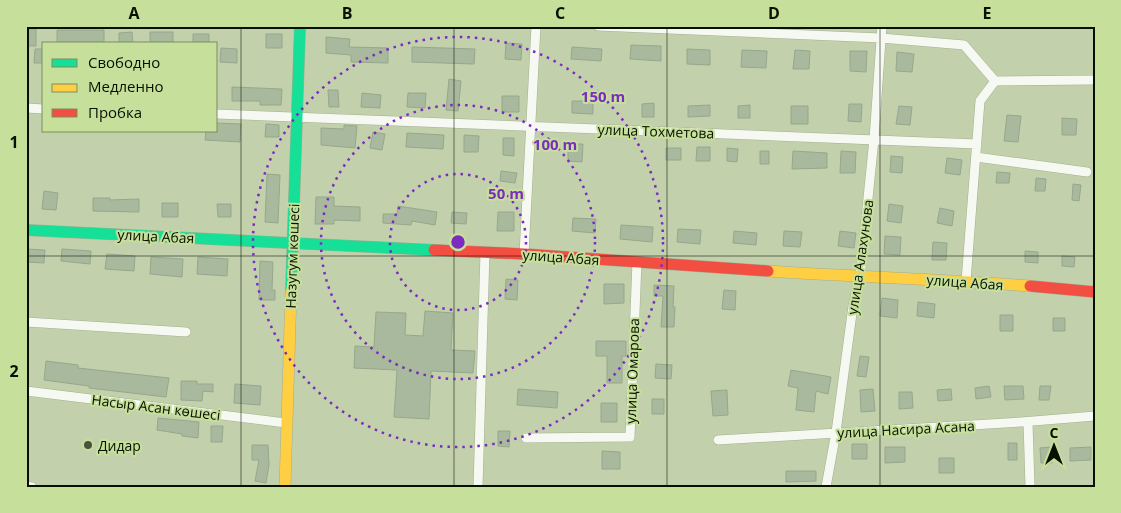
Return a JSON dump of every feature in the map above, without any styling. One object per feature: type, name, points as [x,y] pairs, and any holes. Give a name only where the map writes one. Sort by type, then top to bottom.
[{"type":"street","name":"Назугум көшесі","points":[[285,487],[300,26]]},
{"type":"street","points":[[524,254],[536,26]]},
{"type":"street","points":[[598,26],[881,38],[964,45],[995,80],[1095,80]]},
{"type":"street","name":"улица Алахунова","points":[[826,487],[836,432],[853,306],[860,277],[874,139],[882,26]]},
{"type":"street","points":[[966,281],[980,101],[995,80]]},
{"type":"street","points":[[26,108],[42,108]]},
{"type":"street","name":"улица Тохметова","points":[[218,114],[977,144]]},
{"type":"street","points":[[976,157],[1087,172]]},
{"type":"street","name":"улица Абая","points":[[26,230],[524,254],[860,277],[966,281],[1095,292]]},
{"type":"street","points":[[478,487],[485,252]]},
{"type":"street","name":"улица Омарова","points":[[526,438],[630,437],[636,262]]},
{"type":"street","points":[[26,322],[186,332]]},
{"type":"street","name":"Насыр Асан көшесі","points":[[26,391],[286,423]]},
{"type":"street","name":"улица Насира Асана","points":[[718,440],[1028,422],[1095,416]]},
{"type":"street","points":[[1028,422],[1030,487]]},
{"type":"street","points":[[26,486],[32,487]]},
{"type":"building","points":[[26,29],[36,29],[36,46],[26,46]]},
{"type":"building","points":[[57,30],[104,30],[104,42],[57,42]]},
{"type":"building","points":[[132,32],[133,42],[119,42],[119,33]]},
{"type":"building","points":[[150,32],[173,32],[173,42],[150,42]]},
{"type":"building","points":[[193,34],[209,34],[209,42],[193,42]]},
{"type":"building","points":[[266,34],[282,34],[282,48],[266,48]]},
{"type":"building","points":[[326,37],[350,39],[349,47],[388,48],[388,63],[351,62],[351,55],[326,53]]},
{"type":"building","points":[[506,43],[522,44],[521,60],[505,59]]},
{"type":"building","points":[[631,45],[661,46],[661,61],[630,59]]},
{"type":"building","points":[[412,47],[475,49],[474,64],[412,62]]},
{"type":"building","points":[[572,47],[602,49],[601,61],[571,59]]},
{"type":"building","points":[[221,48],[237,49],[237,63],[220,62]]},
{"type":"building","points":[[35,49],[42,49],[42,63],[34,63]]},
{"type":"building","points":[[687,49],[710,50],[710,65],[687,64]]},
{"type":"building","points":[[742,50],[767,51],[766,68],[741,67]]},
{"type":"building","points":[[795,50],[810,51],[809,69],[793,69]]},
{"type":"building","points":[[850,51],[867,51],[866,72],[850,71]]},
{"type":"building","points":[[897,52],[914,54],[912,72],[896,71]]},
{"type":"building","points":[[449,79],[461,81],[458,111],[446,110]]},
{"type":"building","points":[[232,87],[282,89],[281,105],[260,105],[260,101],[232,101]]},
{"type":"building","points":[[328,90],[338,90],[339,107],[329,107]]},
{"type":"building","points":[[362,93],[381,95],[380,108],[361,107]]},
{"type":"building","points":[[408,93],[426,93],[425,108],[407,107]]},
{"type":"building","points":[[502,96],[519,96],[519,112],[502,112]]},
{"type":"building","points":[[572,101],[593,101],[593,114],[572,113]]},
{"type":"building","points":[[654,103],[654,117],[642,117],[642,104]]},
{"type":"building","points":[[849,104],[862,104],[861,122],[848,121]]},
{"type":"building","points":[[710,105],[710,116],[688,117],[688,106]]},
{"type":"building","points":[[750,105],[750,118],[738,118],[738,106]]},
{"type":"building","points":[[791,106],[808,106],[808,124],[791,124]]},
{"type":"building","points":[[899,106],[912,107],[910,125],[896,124]]},
{"type":"building","points":[[1007,115],[1021,116],[1018,142],[1004,141]]},
{"type":"building","points":[[1062,118],[1077,119],[1076,135],[1062,135]]},
{"type":"building","points":[[218,123],[241,124],[240,142],[205,140],[206,132],[218,132]]},
{"type":"building","points":[[266,124],[279,125],[279,137],[265,137]]},
{"type":"building","points":[[344,125],[357,126],[355,148],[321,145],[321,128],[344,129]]},
{"type":"building","points":[[373,132],[385,134],[382,150],[370,148]]},
{"type":"building","points":[[407,133],[444,135],[443,149],[406,147]]},
{"type":"building","points":[[464,135],[479,136],[478,152],[464,152]]},
{"type":"building","points":[[503,138],[514,138],[514,156],[503,155]]},
{"type":"building","points":[[568,144],[583,144],[582,162],[568,161]]},
{"type":"building","points":[[697,147],[710,147],[710,161],[696,161]]},
{"type":"building","points":[[666,148],[681,148],[681,160],[666,160]]},
{"type":"building","points":[[727,148],[738,149],[737,162],[727,161]]},
{"type":"building","points":[[760,151],[769,151],[769,164],[760,164]]},
{"type":"building","points":[[793,151],[827,153],[827,168],[792,169]]},
{"type":"building","points":[[841,151],[856,152],[855,173],[840,173]]},
{"type":"building","points":[[891,156],[903,157],[902,173],[890,172]]},
{"type":"building","points":[[947,158],[962,160],[960,175],[945,173]]},
{"type":"building","points":[[501,171],[517,173],[515,183],[500,181]]},
{"type":"building","points":[[997,172],[1010,173],[1009,183],[996,183]]},
{"type":"building","points":[[267,174],[280,175],[278,223],[265,222]]},
{"type":"building","points":[[1036,178],[1046,179],[1045,191],[1035,191]]},
{"type":"building","points":[[1073,184],[1081,185],[1079,201],[1072,200]]},
{"type":"building","points":[[44,191],[58,193],[56,210],[42,209]]},
{"type":"building","points":[[316,197],[334,197],[334,206],[360,207],[360,221],[334,220],[334,224],[315,224]]},
{"type":"building","points":[[93,198],[110,198],[110,200],[139,199],[139,212],[93,211]]},
{"type":"building","points":[[162,203],[178,203],[178,217],[162,217]]},
{"type":"building","points":[[217,204],[231,204],[231,217],[218,217]]},
{"type":"building","points":[[889,204],[903,206],[901,223],[887,221]]},
{"type":"building","points":[[398,206],[437,212],[435,225],[412,221],[411,225],[383,223],[383,214],[397,214]]},
{"type":"building","points":[[940,208],[954,211],[952,226],[937,223]]},
{"type":"building","points":[[452,212],[467,213],[466,224],[451,223]]},
{"type":"building","points":[[498,212],[514,212],[514,231],[497,231]]},
{"type":"building","points":[[573,218],[596,219],[595,233],[572,231]]},
{"type":"building","points":[[621,225],[653,227],[652,242],[620,239]]},
{"type":"building","points":[[678,229],[701,230],[700,244],[677,242]]},
{"type":"building","points":[[734,231],[757,233],[756,245],[733,243]]},
{"type":"building","points":[[784,231],[802,232],[800,247],[783,246]]},
{"type":"building","points":[[840,231],[856,233],[854,248],[838,246]]},
{"type":"building","points":[[885,236],[901,237],[900,255],[884,254]]},
{"type":"building","points":[[933,242],[947,243],[946,260],[932,260]]},
{"type":"building","points":[[26,249],[45,250],[44,263],[26,262]]},
{"type":"building","points":[[62,249],[91,251],[90,264],[61,261]]},
{"type":"building","points":[[1025,251],[1038,252],[1038,263],[1025,262]]},
{"type":"building","points":[[107,254],[135,256],[134,271],[105,269]]},
{"type":"building","points":[[1062,256],[1075,257],[1074,267],[1062,266]]},
{"type":"building","points":[[151,257],[183,259],[182,277],[150,274]]},
{"type":"building","points":[[198,257],[228,259],[227,276],[197,274]]},
{"type":"building","points":[[260,261],[273,262],[272,290],[275,290],[275,300],[259,300]]},
{"type":"building","points":[[506,279],[518,280],[517,300],[505,299]]},
{"type":"building","points":[[604,284],[624,284],[624,303],[604,304]]},
{"type":"building","points":[[654,285],[674,286],[674,327],[661,327],[663,296],[654,296]]},
{"type":"building","points":[[724,290],[736,291],[735,310],[722,309]]},
{"type":"building","points":[[882,298],[898,300],[897,318],[880,316]]},
{"type":"building","points":[[918,302],[935,304],[934,318],[917,316]]},
{"type":"building","points":[[425,311],[453,313],[451,350],[475,351],[473,373],[431,371],[429,419],[394,417],[397,370],[354,368],[355,346],[374,347],[376,312],[406,313],[405,335],[423,336]]},
{"type":"building","points":[[1000,315],[1013,315],[1013,331],[1000,331]]},
{"type":"building","points":[[1053,318],[1065,318],[1065,331],[1053,331]]},
{"type":"building","points":[[596,341],[626,341],[626,356],[622,356],[622,383],[607,383],[607,356],[596,356]]},
{"type":"building","points":[[860,356],[869,357],[866,377],[857,376]]},
{"type":"building","points":[[46,361],[78,365],[78,368],[169,378],[166,397],[89,388],[89,386],[44,380]]},
{"type":"building","points":[[656,364],[672,365],[671,379],[655,378]]},
{"type":"building","points":[[791,370],[831,377],[828,394],[816,391],[814,412],[796,410],[798,388],[788,386]]},
{"type":"building","points":[[181,381],[213,384],[213,392],[203,391],[202,401],[181,400]]},
{"type":"building","points":[[235,384],[261,386],[260,405],[234,403]]},
{"type":"building","points":[[989,386],[991,397],[976,399],[975,388]]},
{"type":"building","points":[[1004,386],[1023,386],[1024,399],[1005,400]]},
{"type":"building","points":[[1040,386],[1051,386],[1049,400],[1039,400]]},
{"type":"building","points":[[518,389],[558,392],[557,408],[517,405]]},
{"type":"building","points":[[873,389],[875,411],[861,412],[860,390]]},
{"type":"building","points":[[951,389],[952,400],[938,401],[937,390]]},
{"type":"building","points":[[727,390],[728,415],[713,416],[711,391]]},
{"type":"building","points":[[899,392],[912,392],[913,408],[899,409]]},
{"type":"building","points":[[652,399],[664,399],[664,414],[652,414]]},
{"type":"building","points":[[601,403],[617,403],[617,422],[601,422]]},
{"type":"building","points":[[158,418],[199,422],[198,438],[157,430]]},
{"type":"building","points":[[211,426],[223,426],[222,442],[211,442]]},
{"type":"building","points":[[498,431],[510,431],[509,447],[498,446]]},
{"type":"building","points":[[1008,443],[1017,443],[1017,460],[1008,460]]},
{"type":"building","points":[[852,444],[867,444],[867,459],[852,459]]},
{"type":"building","points":[[252,445],[268,445],[269,465],[266,483],[255,481],[259,460],[252,460]]},
{"type":"building","points":[[885,447],[905,447],[905,462],[885,463]]},
{"type":"building","points":[[1051,447],[1052,463],[1041,463],[1040,448]]},
{"type":"building","points":[[1091,447],[1091,460],[1070,461],[1070,448]]},
{"type":"building","points":[[602,451],[620,452],[620,469],[602,469]]},
{"type":"building","points":[[939,458],[954,458],[954,473],[939,473]]},
{"type":"building","points":[[786,471],[816,471],[816,481],[786,482]]},
{"type":"traffic: fast","points":[[291,292],[300,26]]},
{"type":"traffic: fast","points":[[26,230],[434,250]]},
{"type":"traffic: slow","points":[[768,271],[1030,286]]},
{"type":"traffic: slow","points":[[285,487],[291,292]]},
{"type":"traffic: jam","points":[[434,250],[524,254],[768,271]]},
{"type":"traffic: jam","points":[[1030,286],[1095,292]]},
{"type":"place","name":"Дидар","points":[[88,445]]}]
